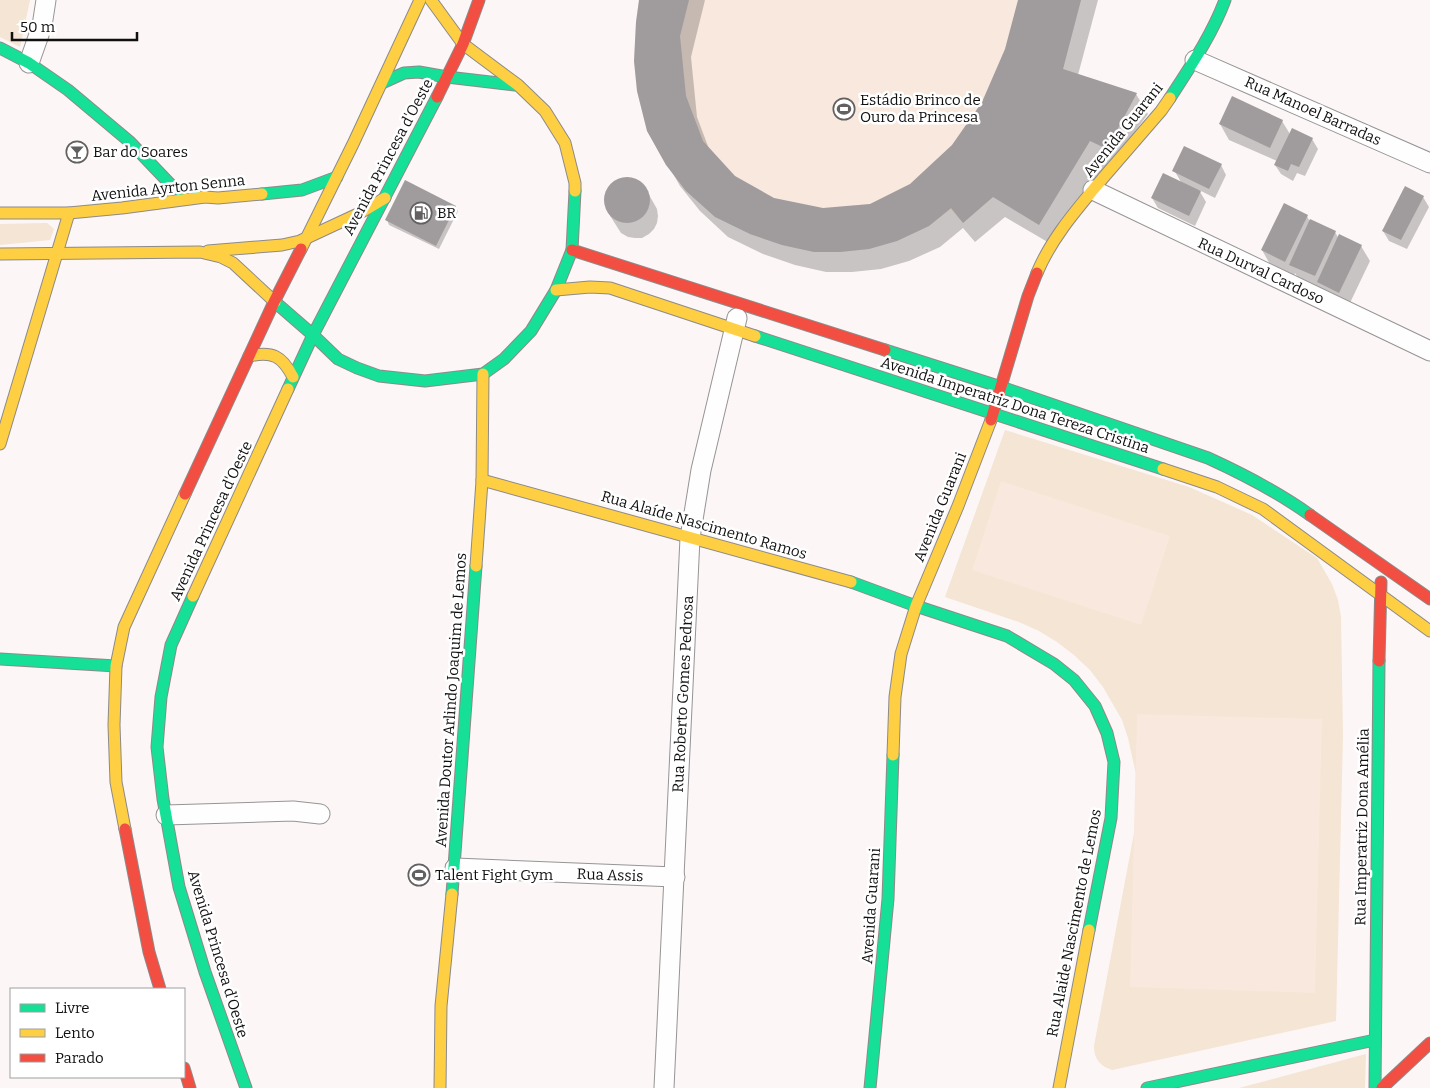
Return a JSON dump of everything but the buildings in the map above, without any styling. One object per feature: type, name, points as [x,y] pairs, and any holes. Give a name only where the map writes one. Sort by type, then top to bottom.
[{"type":"main road","points":[[406,0],[414,15]]},
{"type":"main road","points":[[160,988],[149,952],[116,782],[114,725],[116,666],[124,627],[274,302],[337,177],[420,0]]},
{"type":"main road","points":[[200,252],[221,257],[233,263],[338,359],[380,376],[425,382],[483,374],[504,359],[530,331],[556,290],[572,250],[575,183],[565,143],[545,111],[518,86],[463,44],[430,0]]},
{"type":"main road","name":"Avenida Princesa d'Oeste","points":[[246,1088],[205,972],[179,887],[166,815],[157,747],[161,697],[171,644],[313,335],[463,44],[478,0]]},
{"type":"main road","name":"Avenida Guarani","points":[[870,1088],[888,899],[895,697],[901,654],[916,606],[958,506],[993,414],[1028,296],[1044,257],[1061,230],[1093,190],[1161,111],[1195,60],[1225,0]]},
{"type":"main road","points":[[0,48],[29,63],[68,90],[130,142],[147,162],[172,186],[183,192],[205,197]]},
{"type":"main road","points":[[382,82],[404,73],[419,72],[518,86]]},
{"type":"main road","points":[[147,162],[147,176]]},
{"type":"main road","name":"Avenida Ayrton Senna","points":[[0,213],[69,214],[205,197],[218,198],[302,190],[337,177]]},
{"type":"main road","points":[[122,208],[142,193]]},
{"type":"main road","points":[[0,254],[200,252],[282,245],[307,238],[360,213],[385,198]]},
{"type":"main road","points":[[0,444],[3,425],[69,214]]},
{"type":"main road","name":"Avenida Imperatriz Dona Tereza Cristina","points":[[572,250],[1001,387],[1208,458],[1238,472],[1292,503],[1430,600]]},
{"type":"main road","name":"Avenida Imperatriz Dona Tereza Cristina","points":[[556,290],[578,287],[610,288],[1216,487],[1263,509],[1430,631]]},
{"type":"main road","points":[[249,356],[264,353],[276,356],[283,360],[293,377]]},
{"type":"main road","name":"Avenida Doutor Arlindo Joaquim de Lemos","points":[[440,1088],[441,1006],[455,868],[482,480],[483,374]]},
{"type":"main road","name":"Rua Alaíde Nascimento Ramos","points":[[482,480],[847,581],[916,606]]},
{"type":"main road","name":"Rua Imperatriz Dona Amélia","points":[[1375,1088],[1380,595],[1383,567]]},
{"type":"main road","name":"Rua Alaide Nascimento de Lemos","points":[[916,606],[1007,636],[1048,660],[1074,680],[1095,706],[1107,733],[1114,762],[1111,818],[1059,1088]]},
{"type":"main road","points":[[0,659],[116,666]]},
{"type":"main road","points":[[1147,1088],[1376,1040]]},
{"type":"main road","points":[[1382,1088],[1430,1043]]},
{"type":"main road","points":[[185,1071],[190,1088]]},
{"type":"street","points":[[29,63],[42,26],[46,0]]},
{"type":"street","name":"Rua Manoel Barradas","points":[[1195,60],[1430,163]]},
{"type":"street","name":"Rua Durval Cardoso","points":[[1093,190],[1430,351]]},
{"type":"street","name":"Rua Roberto Gomes Pedrosa","points":[[664,1088],[690,538],[701,470],[740,304]]},
{"type":"street","points":[[166,815],[292,811],[320,814]]},
{"type":"street","name":"Rua Assis","points":[[455,868],[675,877]]},
{"type":"shaded area","points":[[0,0],[30,0],[20,47],[0,37]]},
{"type":"shaded area","name":"Estádio Brinco de Ouro da Princesa","points":[[639,0],[1081,0],[1063,69],[1016,162],[993,197],[963,223],[951,209],[929,226],[897,241],[869,249],[814,252],[782,245],[750,234],[666,165],[647,131],[637,91],[634,61]]},
{"type":"shaded area","points":[[47,223],[54,229],[50,240],[0,245],[0,224]]},
{"type":"shaded area","points":[[1005,430],[1189,487],[1252,515],[1317,558],[1332,584],[1338,600],[1341,617],[1343,736],[1336,1021],[1112,1070],[1101,1064],[1097,1058],[1094,1046],[1135,828],[1136,774],[1128,738],[1122,720],[1103,687],[1090,670],[1074,655],[1039,631],[1019,622],[945,597]]},
{"type":"shaded area","points":[[1001,481],[1170,536],[1141,625],[972,570]]},
{"type":"shaded area","points":[[1137,714],[1322,719],[1315,993],[1130,987]]},
{"type":"shaded area","points":[[1366,1054],[1365,1088],[1239,1088]]},
{"type":"traffic: fast","points":[[1170,98],[1193,63],[1225,0]]},
{"type":"traffic: fast","points":[[0,48],[29,63],[68,90],[130,142],[172,186],[183,192],[202,196]]},
{"type":"traffic: fast","points":[[382,83],[404,73],[419,72],[515,85]]},
{"type":"traffic: fast","points":[[288,389],[313,335],[437,97]]},
{"type":"traffic: fast","points":[[262,194],[302,190],[337,177]]},
{"type":"traffic: fast","points":[[275,302],[338,359],[379,376],[425,381],[483,374],[504,359],[531,331],[556,290],[572,250],[575,191]]},
{"type":"traffic: fast","points":[[755,336],[1163,469]]},
{"type":"traffic: fast","points":[[885,350],[1001,387],[1208,458],[1260,484],[1310,515]]},
{"type":"traffic: fast","points":[[452,894],[476,566]]},
{"type":"traffic: fast","points":[[851,582],[1007,636],[1054,664],[1074,680],[1095,706],[1107,733],[1114,762],[1111,818],[1089,930]]},
{"type":"traffic: fast","points":[[193,596],[171,645],[161,697],[157,747],[163,799],[179,887],[205,972],[246,1088]]},
{"type":"traffic: fast","points":[[0,659],[116,666]]},
{"type":"traffic: fast","points":[[1375,1088],[1379,661]]},
{"type":"traffic: fast","points":[[870,1088],[888,899],[893,755]]},
{"type":"traffic: fast","points":[[1147,1088],[1375,1040]]},
{"type":"traffic: slow","points":[[301,249],[353,144],[420,0]]},
{"type":"traffic: slow","points":[[431,0],[463,44],[518,85],[545,111],[565,143],[575,183],[575,191]]},
{"type":"traffic: slow","points":[[1037,273],[1050,247],[1066,223],[1170,98]]},
{"type":"traffic: slow","points":[[0,213],[69,213],[205,197],[218,198],[262,194]]},
{"type":"traffic: slow","points":[[208,251],[282,245],[300,241],[360,213],[385,198]]},
{"type":"traffic: slow","points":[[0,444],[69,213]]},
{"type":"traffic: slow","points":[[0,254],[200,252],[221,257],[233,263],[275,302]]},
{"type":"traffic: slow","points":[[556,290],[590,287],[610,288],[755,336]]},
{"type":"traffic: slow","points":[[249,356],[264,354],[276,357],[285,364],[293,377]]},
{"type":"traffic: slow","points":[[476,566],[482,481],[483,374]]},
{"type":"traffic: slow","points":[[193,596],[288,389]]},
{"type":"traffic: slow","points":[[893,755],[895,697],[901,654],[916,606],[958,506],[991,420]]},
{"type":"traffic: slow","points":[[1163,469],[1217,487],[1263,509],[1430,631]]},
{"type":"traffic: slow","points":[[482,480],[851,582]]},
{"type":"traffic: slow","points":[[125,829],[116,782],[114,725],[116,666],[124,627],[185,494]]},
{"type":"traffic: slow","points":[[440,1088],[441,1006],[452,894]]},
{"type":"traffic: slow","points":[[1059,1088],[1089,930]]},
{"type":"traffic: jam","points":[[437,97],[463,44],[479,0]]},
{"type":"traffic: jam","points":[[185,494],[274,302],[301,249]]},
{"type":"traffic: jam","points":[[572,250],[885,350]]},
{"type":"traffic: jam","points":[[991,420],[1028,296],[1037,273]]},
{"type":"traffic: jam","points":[[1310,515],[1430,599]]},
{"type":"traffic: jam","points":[[1379,661],[1381,582]]},
{"type":"traffic: jam","points":[[125,829],[149,952],[160,988]]},
{"type":"traffic: jam","points":[[1382,1088],[1430,1043]]},
{"type":"traffic: jam","points":[[185,1071],[190,1088]]},
{"type":"place","name":"Estádio Brinco de Ouro da Princesa","points":[[844,109]]},
{"type":"place","name":"Bar do Soares","points":[[77,152]]},
{"type":"place","name":"BR","points":[[421,213]]},
{"type":"place","name":"Talent Fight Gym","points":[[419,875]]}]
